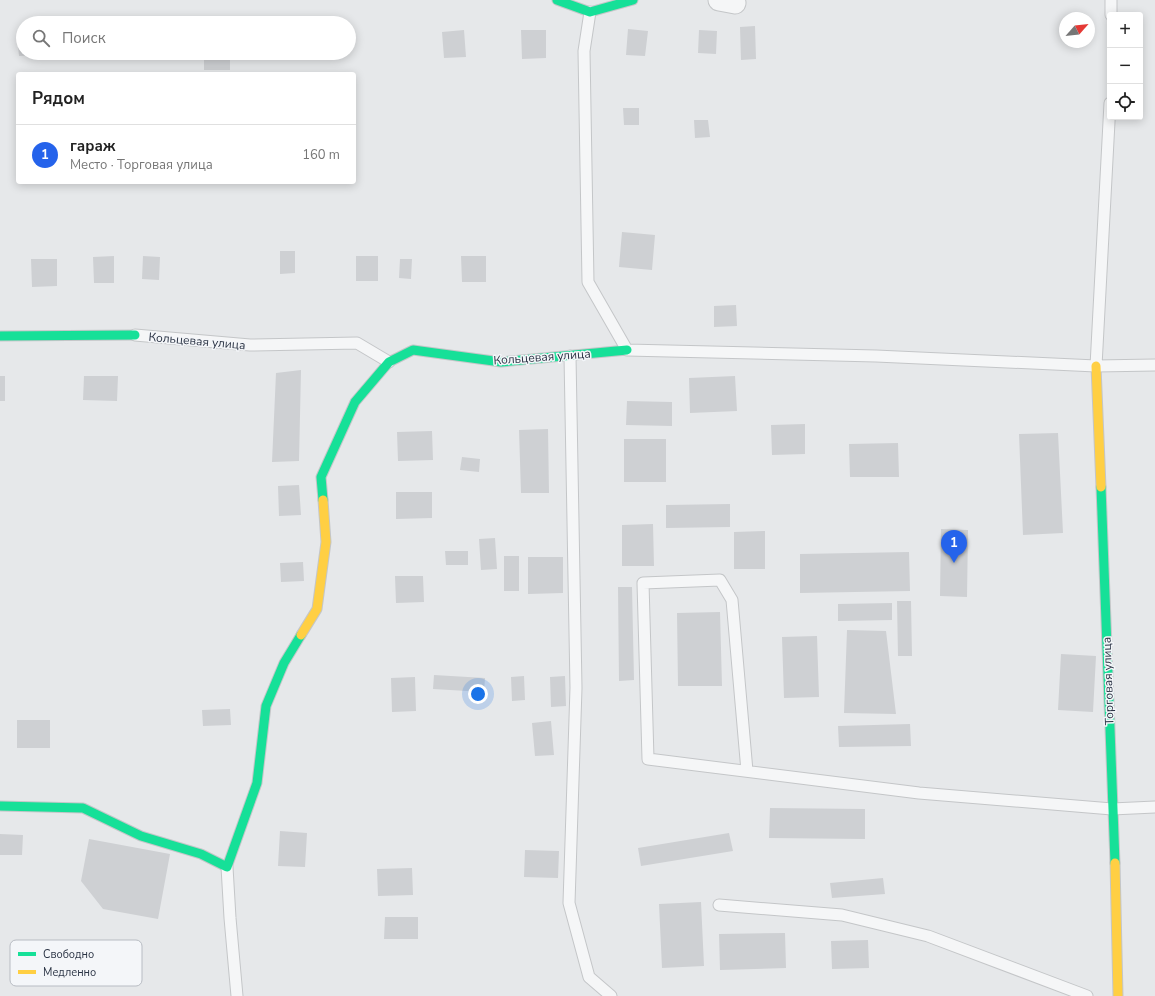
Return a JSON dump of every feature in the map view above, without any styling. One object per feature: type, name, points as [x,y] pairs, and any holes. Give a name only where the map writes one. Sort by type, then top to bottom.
[{"type":"street","points":[[557,0],[590,12],[633,0]]},
{"type":"street","name":"Кольцевая улица","points":[[0,336],[135,335]]},
{"type":"street","name":"Кольцевая улица","points":[[227,867],[257,783],[266,706],[284,663],[316,609],[326,542],[321,477],[355,402],[389,362],[413,350],[501,362],[627,350]]},
{"type":"street","name":"Торговая улица","points":[[1096,366],[1118,996]]},
{"type":"street","points":[[0,806],[83,808],[141,836],[201,854],[227,867]]},
{"type":"lane","points":[[1111,0],[1111,12]]},
{"type":"lane","points":[[590,12],[584,51],[588,282],[627,350],[876,356],[1096,366],[1155,366]]},
{"type":"lane","points":[[1096,366],[1109,120]]},
{"type":"lane","name":"Кольцевая улица","points":[[135,335],[250,345],[357,342],[389,362]]},
{"type":"lane","points":[[570,356],[576,688],[569,903],[589,977],[611,996]]},
{"type":"lane","points":[[748,771],[732,600],[720,580],[643,583],[648,759],[919,793],[1112,809],[1155,807]]},
{"type":"lane","points":[[227,867],[237,996]]},
{"type":"lane","points":[[719,905],[842,915],[921,934],[1087,996]]},
{"type":"building","points":[[755,26],[756,59],[741,60],[740,27]]},
{"type":"building","points":[[628,29],[648,31],[645,56],[626,55]]},
{"type":"building","points":[[464,30],[466,57],[444,58],[442,32]]},
{"type":"building","points":[[521,30],[546,30],[546,58],[522,59]]},
{"type":"building","points":[[699,30],[717,31],[716,54],[698,53]]},
{"type":"building","points":[[204,60],[230,60],[230,70],[204,70]]},
{"type":"building","points":[[623,108],[639,108],[639,125],[624,125]]},
{"type":"building","points":[[694,120],[708,120],[710,137],[695,138]]},
{"type":"building","points":[[622,232],[655,235],[652,270],[619,267]]},
{"type":"building","points":[[280,251],[295,251],[295,273],[280,274]]},
{"type":"building","points":[[114,256],[114,283],[94,283],[93,257]]},
{"type":"building","points":[[143,256],[160,257],[159,280],[142,279]]},
{"type":"building","points":[[356,256],[378,256],[378,281],[356,281]]},
{"type":"building","points":[[461,256],[486,256],[486,282],[462,282]]},
{"type":"building","points":[[31,259],[57,259],[57,286],[32,287]]},
{"type":"building","points":[[400,259],[412,259],[411,279],[399,278]]},
{"type":"building","points":[[736,305],[737,326],[714,327],[714,306]]},
{"type":"building","points":[[301,370],[299,461],[272,462],[276,373]]},
{"type":"building","points":[[0,376],[5,376],[5,401],[0,401]]},
{"type":"building","points":[[84,376],[118,376],[117,401],[83,400]]},
{"type":"building","points":[[735,376],[737,411],[690,413],[689,378]]},
{"type":"building","points":[[627,401],[672,402],[672,426],[626,425]]},
{"type":"building","points":[[805,424],[805,454],[772,455],[771,425]]},
{"type":"building","points":[[548,429],[549,493],[521,493],[519,430]]},
{"type":"building","points":[[432,431],[433,460],[398,461],[397,432]]},
{"type":"building","points":[[1058,433],[1063,533],[1023,535],[1019,434]]},
{"type":"building","points":[[624,439],[666,439],[666,482],[624,482]]},
{"type":"building","points":[[898,443],[899,477],[850,477],[849,444]]},
{"type":"building","points":[[462,457],[480,459],[479,472],[460,470]]},
{"type":"building","points":[[299,485],[301,515],[279,516],[278,486]]},
{"type":"building","points":[[396,492],[432,492],[432,518],[396,519]]},
{"type":"building","points":[[730,504],[730,527],[666,528],[666,505]]},
{"type":"building","points":[[653,524],[654,566],[622,566],[622,525]]},
{"type":"building","points":[[941,529],[968,530],[967,597],[940,596]]},
{"type":"building","points":[[765,531],[765,569],[734,569],[734,532]]},
{"type":"building","points":[[495,538],[497,569],[481,570],[479,539]]},
{"type":"building","points":[[445,551],[468,551],[468,565],[446,565]]},
{"type":"building","points":[[909,552],[910,591],[800,593],[800,554]]},
{"type":"building","points":[[504,556],[519,556],[519,591],[504,591]]},
{"type":"building","points":[[528,557],[563,557],[563,593],[528,594]]},
{"type":"building","points":[[303,562],[304,581],[281,582],[280,563]]},
{"type":"building","points":[[395,576],[423,576],[424,602],[396,603]]},
{"type":"building","points":[[618,587],[632,587],[634,680],[619,681]]},
{"type":"building","points":[[897,601],[911,601],[912,656],[898,656]]},
{"type":"building","points":[[892,603],[892,620],[838,621],[838,604]]},
{"type":"building","points":[[720,612],[722,686],[678,686],[677,613]]},
{"type":"building","points":[[847,630],[886,631],[896,714],[844,713]]},
{"type":"building","points":[[817,636],[819,697],[784,698],[782,637]]},
{"type":"building","points":[[1061,654],[1096,656],[1093,712],[1058,710]]},
{"type":"building","points":[[434,675],[485,678],[484,692],[433,689]]},
{"type":"building","points":[[524,676],[525,700],[512,701],[511,677]]},
{"type":"building","points":[[565,676],[566,706],[551,707],[550,677]]},
{"type":"building","points":[[415,677],[416,711],[392,712],[391,678]]},
{"type":"building","points":[[230,709],[231,725],[203,726],[202,710]]},
{"type":"building","points":[[17,720],[50,720],[50,748],[17,748]]},
{"type":"building","points":[[551,721],[554,755],[535,756],[532,723]]},
{"type":"building","points":[[910,724],[911,746],[839,747],[838,726]]},
{"type":"building","points":[[770,808],[865,809],[865,839],[769,838]]},
{"type":"building","points":[[280,831],[307,833],[305,867],[278,866]]},
{"type":"building","points":[[729,833],[733,851],[641,866],[638,848]]},
{"type":"building","points":[[0,834],[23,835],[22,855],[0,855]]},
{"type":"building","points":[[89,839],[170,854],[158,919],[103,909],[81,881]]},
{"type":"building","points":[[525,850],[559,851],[558,878],[524,877]]},
{"type":"building","points":[[412,868],[413,895],[378,896],[377,869]]},
{"type":"building","points":[[883,878],[885,894],[832,898],[830,883]]},
{"type":"building","points":[[701,902],[704,966],[662,968],[659,904]]},
{"type":"building","points":[[385,917],[418,917],[418,939],[384,939]]},
{"type":"building","points":[[785,933],[786,968],[720,970],[719,934]]},
{"type":"building","points":[[868,940],[869,968],[832,969],[831,941]]},
{"type":"traffic: fast","points":[[557,0],[590,12],[633,0]]},
{"type":"traffic: fast","points":[[0,336],[135,335]]},
{"type":"traffic: fast","points":[[323,500],[321,477],[355,402],[389,362],[413,350],[501,362],[627,350]]},
{"type":"traffic: fast","points":[[1101,487],[1115,863]]},
{"type":"traffic: fast","points":[[0,806],[83,808],[141,836],[201,854],[227,867],[257,783],[266,706],[284,663],[301,635]]},
{"type":"traffic: slow","points":[[1096,366],[1101,487]]},
{"type":"traffic: slow","points":[[301,635],[317,609],[326,542],[323,500]]},
{"type":"traffic: slow","points":[[1115,863],[1118,996]]},
{"type":"place","name":"гараж","points":[[954,563]]}]
